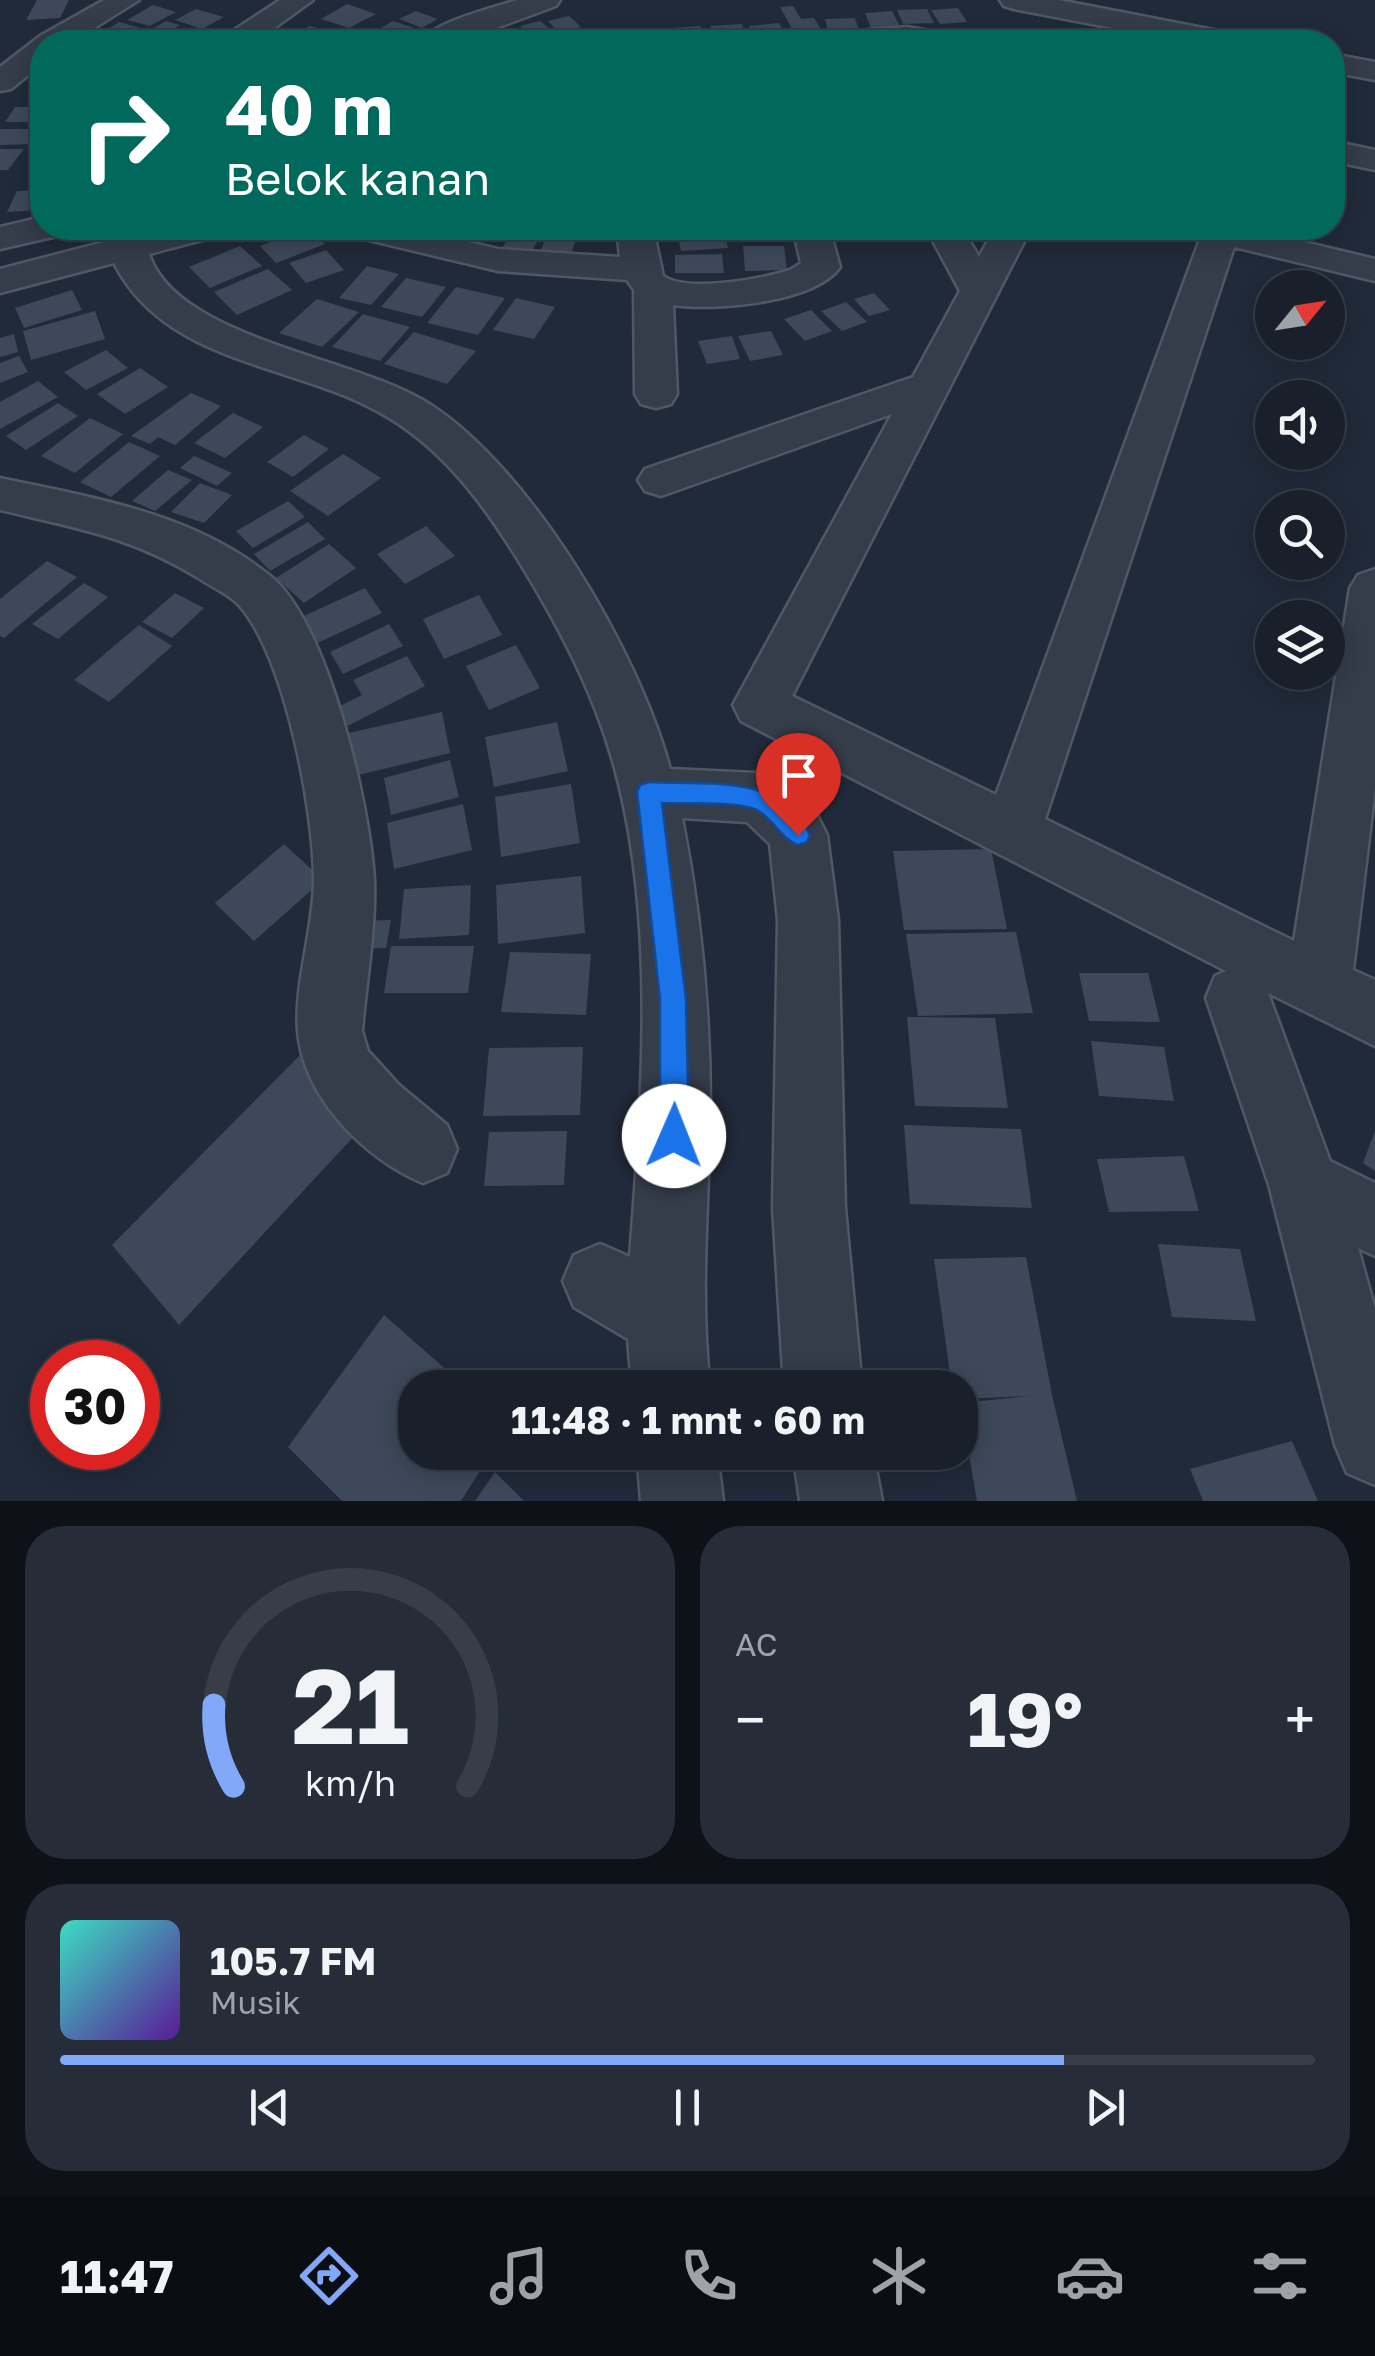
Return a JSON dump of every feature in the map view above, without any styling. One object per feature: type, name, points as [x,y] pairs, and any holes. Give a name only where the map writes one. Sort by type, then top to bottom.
[{"type":"street","points":[[72,30],[126,0]]},
{"type":"street","points":[[254,30],[299,0]]},
{"type":"street","points":[[460,30],[546,0]]},
{"type":"street","points":[[1014,0],[1168,30]]},
{"type":"street","points":[[0,48],[13,38],[30,40]]},
{"type":"street","points":[[0,82],[30,58]]},
{"type":"street","points":[[1345,65],[1375,71]]},
{"type":"street","points":[[1345,154],[1375,160]]},
{"type":"street","points":[[0,238],[30,231]]},
{"type":"street","points":[[0,281],[116,240]]},
{"type":"street","points":[[125,240],[144,278],[174,313],[220,338],[374,392],[422,420],[506,503],[574,607],[625,716],[649,792],[673,999],[676,1100],[668,1353]]},
{"type":"street","points":[[415,240],[498,260],[648,280],[674,294],[768,289],[802,279],[821,266],[814,240]]},
{"type":"street","points":[[638,240],[648,280],[656,394]]},
{"type":"street","points":[[951,240],[980,291]]},
{"type":"street","points":[[1007,240],[760,705],[1375,1014]]},
{"type":"street","points":[[1012,831],[1209,240]]},
{"type":"street","points":[[1253,240],[1375,270]]},
{"type":"street","points":[[661,480],[929,386]]},
{"type":"street","points":[[4,502],[131,523],[184,546],[254,589],[279,622],[302,680],[337,806],[344,882],[331,1014],[341,1070],[376,1109],[423,1148]]},
{"type":"street","points":[[1319,986],[1375,588]]},
{"type":"street","points":[[649,792],[756,798],[779,812],[798,835],[808,920],[809,1208],[822,1370]]},
{"type":"street","points":[[1238,998],[1304,1185],[1375,1445]]},
{"type":"street","points":[[1304,1185],[1375,1220]]},
{"type":"street","points":[[600,1281],[668,1353]]},
{"type":"street","points":[[679,1470],[682,1501]]},
{"type":"street","points":[[836,1470],[841,1501]]},
{"type":"building","points":[[37,0],[69,0],[60,18],[26,20]]},
{"type":"building","points":[[347,4],[376,14],[349,28],[321,19]]},
{"type":"building","points":[[153,5],[176,12],[150,26],[127,20]]},
{"type":"building","points":[[793,6],[801,19],[814,18],[821,30],[793,30],[780,7]]},
{"type":"building","points":[[958,8],[967,22],[940,24],[931,10]]},
{"type":"building","points":[[196,9],[224,17],[202,29],[175,20]]},
{"type":"building","points":[[927,9],[934,23],[903,24],[897,10]]},
{"type":"building","points":[[416,11],[438,19],[422,28],[399,19]]},
{"type":"building","points":[[892,11],[900,26],[871,28],[865,13]]},
{"type":"building","points":[[569,16],[581,27],[556,30],[548,21]]},
{"type":"building","points":[[855,18],[859,30],[828,30],[825,19]]},
{"type":"building","points":[[166,21],[180,25],[171,30],[150,30]]},
{"type":"building","points":[[393,21],[417,29],[382,30],[379,29]]},
{"type":"building","points":[[540,21],[551,30],[525,30],[520,26]]},
{"type":"building","points":[[119,22],[144,29],[142,30],[106,30]]},
{"type":"building","points":[[779,23],[783,30],[751,30],[749,26]]},
{"type":"building","points":[[742,24],[744,30],[711,30],[710,26]]},
{"type":"building","points":[[700,26],[702,30],[672,30]]},
{"type":"building","points":[[15,107],[30,107],[30,122],[5,122]]},
{"type":"building","points":[[0,129],[30,129],[30,144],[0,145]]},
{"type":"building","points":[[0,149],[24,149],[8,170],[0,170]]},
{"type":"building","points":[[30,190],[30,211],[7,212],[17,191]]},
{"type":"building","points":[[276,240],[320,240],[325,244],[276,263],[260,246]]},
{"type":"building","points":[[507,240],[538,240],[530,254],[501,250]]},
{"type":"building","points":[[545,240],[576,240],[571,253],[541,250]]},
{"type":"building","points":[[679,240],[726,240],[728,248],[681,251]]},
{"type":"building","points":[[240,246],[262,266],[210,288],[189,267]]},
{"type":"building","points":[[743,246],[784,246],[787,270],[745,271]]},
{"type":"building","points":[[326,250],[344,270],[306,283],[289,263]]},
{"type":"building","points":[[722,254],[724,273],[675,273],[675,255]]},
{"type":"building","points":[[367,266],[399,274],[371,305],[339,298]]},
{"type":"building","points":[[268,269],[292,290],[237,315],[214,292]]},
{"type":"building","points":[[406,278],[446,287],[422,317],[381,307]]},
{"type":"building","points":[[456,287],[505,298],[478,335],[427,323]]},
{"type":"building","points":[[72,290],[82,310],[24,328],[15,308]]},
{"type":"building","points":[[874,293],[890,310],[869,316],[854,299]]},
{"type":"building","points":[[516,298],[555,307],[534,339],[493,330]]},
{"type":"building","points":[[317,299],[359,312],[322,347],[279,333]]},
{"type":"building","points":[[846,302],[867,322],[842,331],[821,311]]},
{"type":"building","points":[[811,310],[832,331],[805,341],[784,319]]},
{"type":"building","points":[[95,311],[105,339],[31,360],[23,331]]},
{"type":"building","points":[[363,314],[410,327],[380,361],[332,347]]},
{"type":"building","points":[[771,331],[783,355],[750,361],[738,336]]},
{"type":"building","points":[[414,332],[476,351],[447,384],[384,364]]},
{"type":"building","points":[[14,334],[18,352],[0,357],[0,338]]},
{"type":"building","points":[[732,336],[740,359],[707,364],[698,341]]},
{"type":"building","points":[[106,350],[128,368],[86,390],[64,372]]},
{"type":"building","points":[[19,356],[28,372],[0,383],[0,363]]},
{"type":"building","points":[[140,368],[168,387],[125,414],[97,394]]},
{"type":"building","points":[[38,381],[58,397],[0,429],[0,402]]},
{"type":"building","points":[[191,393],[221,406],[175,445],[158,437],[150,444],[131,436]]},
{"type":"building","points":[[58,403],[78,416],[26,450],[6,436]]},
{"type":"building","points":[[233,413],[263,427],[225,458],[194,443]]},
{"type":"building","points":[[90,418],[123,434],[75,473],[41,456]]},
{"type":"building","points":[[304,435],[329,449],[293,477],[267,462]]},
{"type":"building","points":[[129,442],[160,456],[111,497],[80,482]]},
{"type":"building","points":[[343,454],[381,478],[328,516],[290,491]]},
{"type":"building","points":[[194,456],[232,473],[217,486],[180,468]]},
{"type":"building","points":[[168,470],[192,480],[155,511],[132,501]]},
{"type":"building","points":[[200,483],[232,495],[204,523],[171,512]]},
{"type":"building","points":[[288,501],[305,517],[253,548],[236,531]]},
{"type":"building","points":[[308,522],[325,539],[270,571],[254,554]]},
{"type":"building","points":[[426,526],[455,556],[405,584],[377,554]]},
{"type":"building","points":[[329,544],[356,568],[304,603],[276,578]]},
{"type":"building","points":[[47,561],[77,577],[4,638],[0,636],[0,599]]},
{"type":"building","points":[[84,583],[108,597],[58,639],[32,624]]},
{"type":"building","points":[[365,588],[382,613],[311,646],[295,620]]},
{"type":"building","points":[[175,593],[204,608],[172,638],[142,622]]},
{"type":"building","points":[[479,595],[502,635],[444,659],[423,619]]},
{"type":"building","points":[[389,624],[403,646],[343,674],[330,652]]},
{"type":"building","points":[[139,625],[172,646],[109,702],[74,680]]},
{"type":"building","points":[[516,645],[540,688],[489,710],[466,666]]},
{"type":"building","points":[[407,656],[425,686],[342,729],[332,710],[362,695],[353,680]]},
{"type":"building","points":[[442,712],[450,753],[350,777],[344,734]]},
{"type":"building","points":[[557,722],[568,771],[494,787],[485,737]]},
{"type":"building","points":[[450,760],[459,797],[391,815],[384,778]]},
{"type":"building","points":[[571,784],[580,843],[501,857],[495,797]]},
{"type":"building","points":[[463,804],[472,850],[394,869],[387,823]]},
{"type":"building","points":[[284,844],[323,880],[254,941],[215,903]]},
{"type":"building","points":[[991,849],[1007,929],[904,930],[893,851]]},
{"type":"building","points":[[581,876],[585,933],[498,944],[496,885]]},
{"type":"building","points":[[471,885],[469,935],[399,939],[404,889]]},
{"type":"building","points":[[391,920],[386,948],[349,949],[354,921]]},
{"type":"building","points":[[1016,932],[1033,1013],[918,1016],[906,934]]},
{"type":"building","points":[[391,946],[474,946],[468,993],[384,993]]},
{"type":"building","points":[[510,952],[591,954],[586,1015],[501,1012]]},
{"type":"building","points":[[1079,973],[1148,973],[1160,1022],[1089,1021]]},
{"type":"building","points":[[907,1017],[995,1018],[1008,1108],[915,1106]]},
{"type":"building","points":[[1091,1041],[1164,1047],[1174,1101],[1099,1096]]},
{"type":"building","points":[[583,1047],[580,1115],[483,1116],[489,1048]]},
{"type":"building","points":[[302,1053],[370,1119],[179,1325],[112,1245]]},
{"type":"building","points":[[904,1125],[1021,1129],[1032,1208],[910,1204]]},
{"type":"building","points":[[567,1131],[564,1185],[484,1186],[489,1132]]},
{"type":"building","points":[[1375,1131],[1375,1171],[1363,1163]]},
{"type":"building","points":[[1184,1156],[1199,1211],[1109,1212],[1097,1159]]},
{"type":"building","points":[[1158,1244],[1240,1249],[1256,1321],[1172,1317]]},
{"type":"building","points":[[1026,1257],[1077,1501],[977,1501],[972,1470],[978,1470],[978,1401],[1031,1396],[978,1398],[978,1370],[949,1370],[934,1259]]},
{"type":"building","points":[[384,1315],[447,1370],[398,1370],[398,1470],[481,1470],[461,1501],[342,1501],[288,1447]]},
{"type":"building","points":[[1292,1441],[1318,1501],[1203,1501],[1190,1469]]},
{"type":"building","points":[[495,1472],[524,1501],[475,1501]]},
{"type":"route","points":[[674,1136],[673,999],[649,792],[756,798],[779,812],[798,835]]}]
